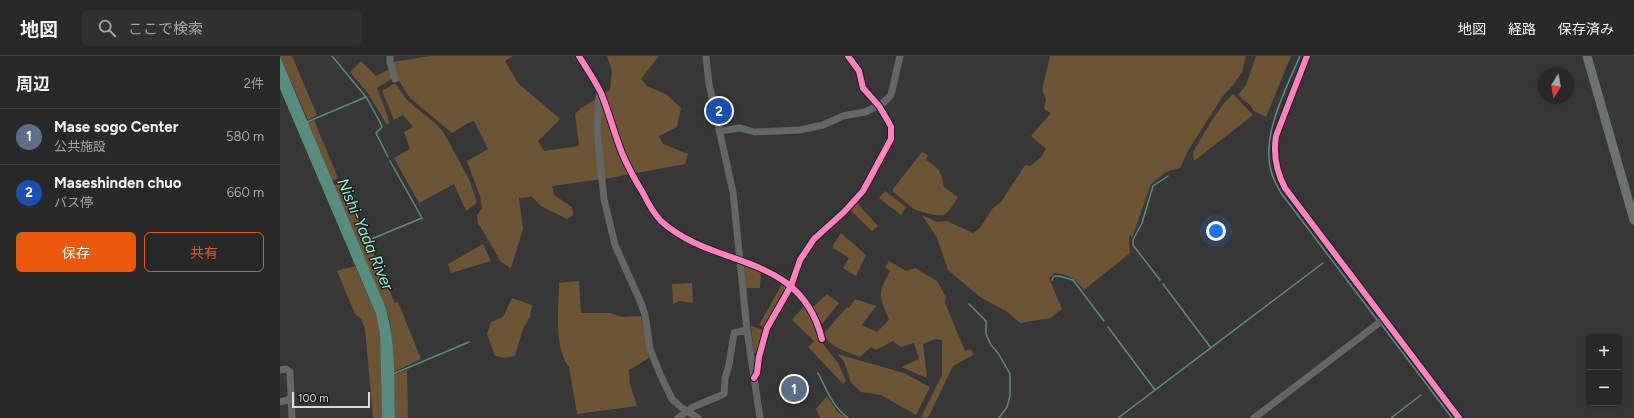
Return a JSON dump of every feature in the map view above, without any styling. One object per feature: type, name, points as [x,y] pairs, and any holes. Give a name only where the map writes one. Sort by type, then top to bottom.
[{"type":"main road","points":[[1587,56],[1634,220]]},
{"type":"street","points":[[390,56],[390,62],[395,79]]},
{"type":"street","points":[[579,56],[601,94],[625,160],[654,213],[664,224],[699,245],[739,259],[783,279],[791,286],[815,315],[822,339]]},
{"type":"street","points":[[706,56],[709,84],[733,192],[747,330],[760,418]]},
{"type":"street","points":[[754,378],[757,373],[759,357],[767,328],[791,286],[800,260],[822,231],[844,212],[863,190],[888,145],[892,133],[891,128],[879,106],[863,88],[859,71],[848,56]]},
{"type":"street","points":[[720,131],[740,128],[754,132],[800,130],[823,125],[843,116],[865,112],[879,106],[891,95],[900,56]]},
{"type":"street","points":[[1307,56],[1276,136],[1274,150],[1278,174],[1286,188],[1381,322],[1459,418]]},
{"type":"street","points":[[601,94],[599,96],[598,107],[598,137],[604,199],[615,245],[643,309],[650,349],[672,399],[686,411],[698,418]]},
{"type":"street","points":[[1254,418],[1381,322]]},
{"type":"street","points":[[678,418],[686,411],[701,403],[724,394],[725,378],[729,365],[734,333],[747,330]]},
{"type":"street","points":[[280,370],[286,369],[290,372],[292,418]]},
{"type":"street","points":[[280,402],[291,400]]},
{"type":"shaded area","points":[[280,56],[292,56],[317,115],[308,120]]},
{"type":"shaded area","points":[[280,56],[385,306],[389,320],[393,347],[395,418],[382,418],[380,334],[376,314],[280,89]]},
{"type":"shaded area","points":[[430,56],[513,56],[505,61],[518,83],[560,119],[538,141],[544,151],[579,146],[575,114],[581,108],[610,90],[612,71],[607,56],[659,56],[641,79],[647,86],[666,94],[681,108],[677,127],[659,136],[663,144],[688,154],[685,164],[610,178],[552,186],[554,195],[572,207],[573,215],[567,219],[541,206],[532,197],[519,198],[523,229],[511,268],[501,262],[478,223],[477,215],[482,208],[480,196],[467,161],[488,149],[474,121],[452,133],[410,98],[397,78],[393,62]]},
{"type":"shaded area","points":[[1050,56],[1246,56],[1242,72],[1223,96],[1189,149],[1180,168],[1166,172],[1151,184],[1132,238],[1130,235],[1130,253],[1084,290],[1071,277],[1064,274],[1054,273],[1049,278],[1062,309],[1050,318],[1020,323],[1006,311],[980,297],[948,270],[937,238],[922,215],[937,222],[947,221],[973,233],[980,228],[992,209],[1001,202],[1025,165],[1030,166],[1041,157],[1046,149],[1031,136],[1051,113],[1044,109],[1046,99],[1042,90]]},
{"type":"shaded area","points":[[1256,56],[1291,56],[1266,117],[1254,111],[1250,105],[1238,95],[1246,85]]},
{"type":"shaded area","points":[[361,61],[376,76],[390,69],[393,78],[377,88],[388,117],[389,123],[387,125],[369,95],[350,72]]},
{"type":"shaded area","points":[[395,83],[407,100],[437,125],[444,133],[470,181],[477,203],[466,211],[454,184],[419,203],[394,158],[410,149],[404,132],[413,127],[403,115],[394,120],[382,91]]},
{"type":"shaded area","points":[[1233,94],[1253,115],[1194,161],[1193,152],[1210,123],[1224,103]]},
{"type":"shaded area","points":[[314,120],[338,178],[332,181],[308,123]]},
{"type":"shaded area","points":[[922,152],[928,155],[926,160],[939,171],[944,187],[958,197],[949,211],[943,215],[929,214],[912,208],[893,192],[893,189]]},
{"type":"shaded area","points":[[342,182],[395,303],[398,302],[421,359],[394,372],[390,322],[385,306],[334,185]]},
{"type":"shaded area","points":[[885,191],[906,207],[901,215],[879,198]]},
{"type":"shaded area","points":[[856,202],[878,226],[872,231],[850,210]]},
{"type":"shaded area","points":[[841,233],[866,255],[856,276],[843,268],[849,258],[832,247]]},
{"type":"shaded area","points":[[483,244],[491,261],[451,273],[448,264]]},
{"type":"shaded area","points":[[889,261],[906,271],[915,268],[937,281],[946,297],[945,303],[965,351],[971,349],[973,355],[953,366],[928,418],[921,417],[942,375],[942,340],[935,339],[923,344],[927,378],[901,367],[919,359],[914,343],[901,347],[893,341],[876,350],[871,347],[860,357],[834,346],[829,342],[824,333],[847,307],[849,308],[855,299],[876,306],[862,325],[877,332],[889,320],[881,300],[881,291],[890,271],[885,267]]},
{"type":"shaded area","points":[[744,264],[761,271],[760,288],[746,288]]},
{"type":"shaded area","points":[[355,266],[376,314],[380,334],[382,418],[373,418],[365,329],[361,319],[355,314],[337,271]]},
{"type":"shaded area","points":[[579,281],[581,313],[610,313],[622,317],[641,316],[649,358],[629,370],[630,384],[637,406],[577,414],[569,367],[564,359],[561,349],[558,315],[559,283]]},
{"type":"shaded area","points":[[783,282],[788,286],[764,327],[759,325]]},
{"type":"shaded area","points":[[692,283],[693,303],[680,301],[673,304],[672,284]]},
{"type":"shaded area","points":[[827,294],[839,303],[822,324],[813,307]]},
{"type":"shaded area","points":[[512,298],[532,305],[530,317],[523,329],[515,356],[504,358],[495,356],[487,334],[491,322],[503,317]]},
{"type":"shaded area","points":[[805,305],[820,340],[838,363],[846,381],[843,384],[808,347],[814,341],[792,320]]},
{"type":"shaded area","points":[[751,326],[764,330],[757,353],[754,353]]},
{"type":"shaded area","points":[[837,354],[904,373],[930,387],[916,415],[881,395],[861,392],[851,383],[844,361]]},
{"type":"shaded area","points":[[407,370],[408,418],[395,418],[394,375]]},
{"type":"shaded area","points":[[827,396],[837,411],[846,418],[820,418],[816,409]]},
{"type":"waterway","points":[[332,56],[366,97],[380,122],[382,127],[376,133],[388,157]]},
{"type":"waterway","points":[[1300,56],[1276,112],[1272,127],[1269,142],[1271,171],[1281,193],[1378,321]]},
{"type":"waterway","points":[[307,122],[366,97]]},
{"type":"waterway","name":"Nishi-Yada River","points":[[369,240],[422,218],[390,161]]},
{"type":"waterway","points":[[1160,280],[1133,245],[1133,240],[1142,223],[1153,186],[1168,176]]},
{"type":"waterway","points":[[1118,418],[1323,263]]},
{"type":"waterway","points":[[1052,280],[1054,276],[1073,280],[1104,321]]},
{"type":"waterway","points":[[1163,284],[1211,348]]},
{"type":"waterway","points":[[969,304],[986,321],[986,334],[991,345],[998,353],[1010,374],[1010,396],[1007,407],[999,418]]},
{"type":"waterway","points":[[1381,324],[1452,418]]},
{"type":"waterway","points":[[1108,327],[1155,390]]},
{"type":"waterway","points":[[393,374],[469,342]]},
{"type":"waterway","points":[[818,373],[834,403],[848,418]]},
{"type":"waterway","points":[[1391,418],[1421,395]]},
{"type":"cycle path","points":[[579,56],[601,93],[619,145],[634,178],[658,218],[683,237],[706,248],[754,265],[776,276],[795,290],[811,311],[822,339]]},
{"type":"cycle path","points":[[754,378],[757,373],[759,357],[767,328],[791,286],[800,260],[814,239],[844,212],[863,191],[891,139],[891,127],[888,121],[879,106],[863,88],[859,71],[848,56]]},
{"type":"cycle path","points":[[1307,56],[1276,136],[1275,156],[1277,169],[1282,182],[1459,418]]},
{"type":"place","name":"Maseshinden chuo","points":[[719,111]]},
{"type":"place","name":"Mase sogo Center","points":[[794,389]]}]
